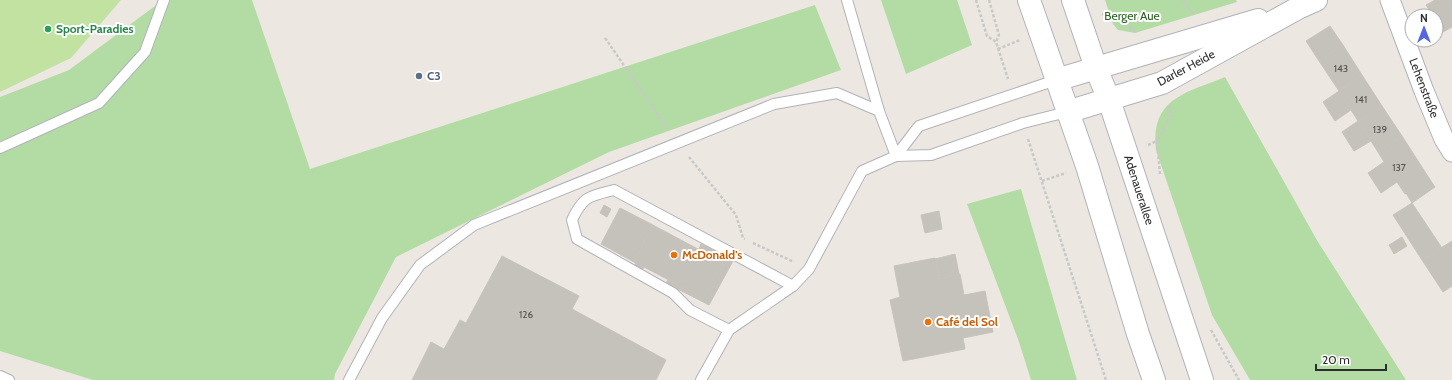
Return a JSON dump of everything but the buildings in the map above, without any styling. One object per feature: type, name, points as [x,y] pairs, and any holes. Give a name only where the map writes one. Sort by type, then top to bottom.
[{"type":"main road","points":[[1029,0],[1086,166],[1138,334],[1154,380]]},
{"type":"main road","name":"Adenauerallee","points":[[1073,0],[1096,68],[1109,100],[1202,380]]},
{"type":"main road","name":"Darler Heide","points":[[1056,80],[1307,4]]},
{"type":"main road","name":"Darler Heide","points":[[1067,112],[1162,83],[1307,4]]},
{"type":"street","name":"Lehenstraße","points":[[1390,0],[1424,91],[1444,139],[1452,152]]},
{"type":"lane","points":[[0,148],[99,103],[145,52],[164,0]]},
{"type":"lane","points":[[847,0],[879,110],[896,156]]},
{"type":"lane","points":[[896,156],[919,126],[1056,80]]},
{"type":"lane","points":[[349,380],[382,318],[420,265],[474,225],[774,104],[837,93],[879,110]]},
{"type":"lane","points":[[701,380],[729,330],[793,286],[808,269],[862,171],[896,156],[931,155],[1023,123],[1067,112]]},
{"type":"lane","points":[[729,330],[690,310],[673,293],[577,239],[572,220],[579,206],[590,196],[614,190],[793,286]]},
{"type":"lane","points":[[0,376],[9,380]]},
{"type":"path","points":[[976,0],[987,36],[996,42]]},
{"type":"path","points":[[989,0],[999,34],[996,42],[1014,95]]},
{"type":"path","points":[[605,38],[678,143],[736,215],[743,238],[808,269]]},
{"type":"path","points":[[1023,123],[1106,380]]},
{"type":"green space","name":"Sport-Paradies","points":[[0,0],[121,0],[71,58],[0,92]]},
{"type":"green space","points":[[163,0],[252,0],[310,169],[815,5],[841,70],[609,152],[396,257],[335,374],[334,380],[93,380],[0,351],[0,97],[69,70]]},
{"type":"green space","points":[[881,0],[957,0],[972,45],[906,74]]},
{"type":"green space","name":"Berger Aue","points":[[1105,0],[1236,0],[1237,2],[1135,33],[1118,30],[1113,24]]},
{"type":"green space","points":[[1225,77],[1318,242],[1406,380],[1250,380],[1212,315],[1156,150],[1156,133],[1159,119],[1165,108],[1184,93]]},
{"type":"green space","points":[[1021,189],[1077,380],[1031,380],[1019,342],[967,204]]},
{"type":"place","name":"Sport-Paradies","points":[[48,29]]},
{"type":"place","name":"C3","points":[[419,76]]},
{"type":"place","name":"McDonald's","points":[[674,255]]},
{"type":"place","name":"Café del Sol","points":[[928,322]]}]
